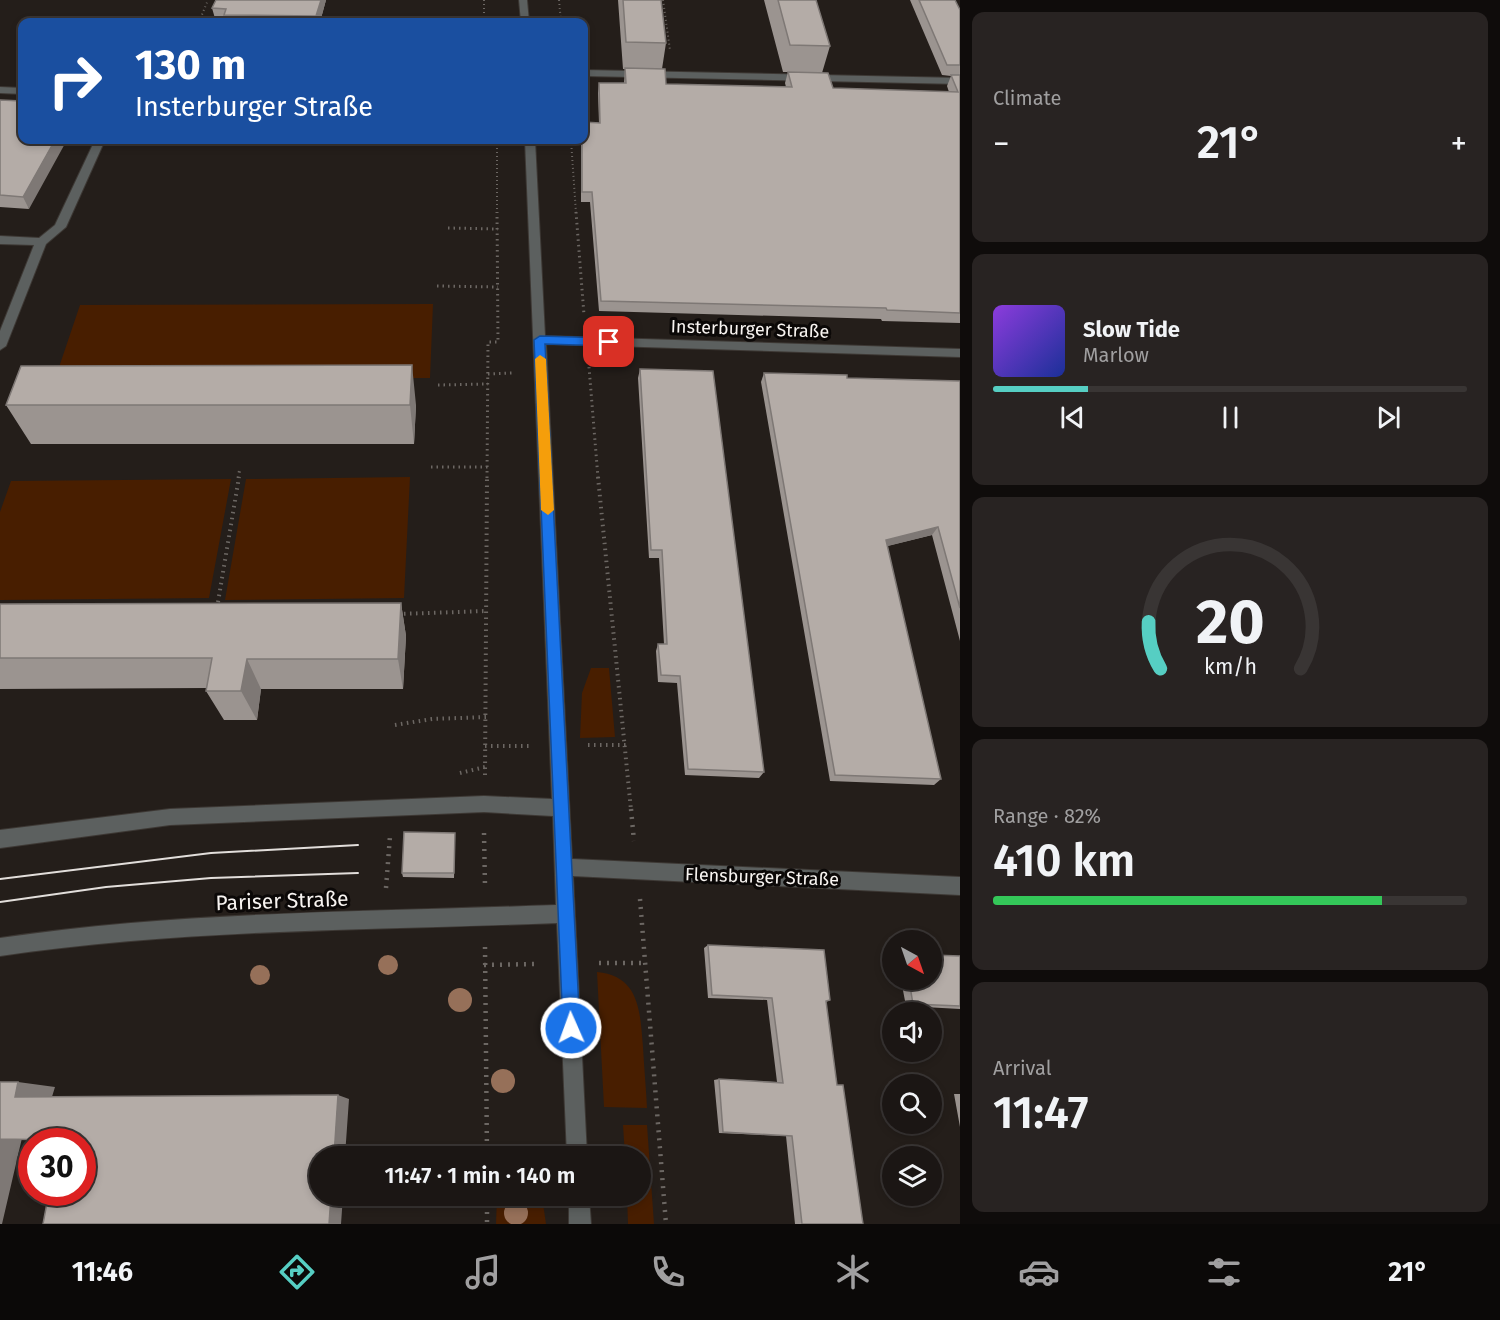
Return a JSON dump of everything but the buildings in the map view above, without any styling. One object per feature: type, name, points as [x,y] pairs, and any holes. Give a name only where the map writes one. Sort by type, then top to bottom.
[{"type":"street","points":[[524,0],[525,18]]},
{"type":"street","points":[[588,73],[960,81]]},
{"type":"street","points":[[0,90],[18,91]]},
{"type":"street","points":[[0,346],[41,242],[60,227],[98,144]]},
{"type":"street","points":[[530,144],[577,1146]]},
{"type":"street","points":[[0,240],[41,242]]},
{"type":"street","name":"Insterburger Straße","points":[[540,340],[960,353]]},
{"type":"street","points":[[0,839],[170,817],[484,804],[561,808]]},
{"type":"street","name":"Flensburger Straße","points":[[564,867],[960,886]]},
{"type":"street","name":"Pariser Straße","points":[[0,947],[62,938],[199,927],[567,914]]},
{"type":"street","points":[[579,1206],[580,1224]]},
{"type":"path","points":[[201,18],[208,0]]},
{"type":"path","points":[[484,0],[484,18]]},
{"type":"path","points":[[559,0],[561,18]]},
{"type":"path","points":[[663,0],[674,75]]},
{"type":"path","points":[[485,767],[488,342],[498,342],[497,144]]},
{"type":"path","points":[[571,144],[609,604],[626,745]]},
{"type":"path","points":[[448,228],[498,229]]},
{"type":"path","points":[[437,286],[498,287]]},
{"type":"path","points":[[438,385],[488,384]]},
{"type":"path","points":[[432,467],[488,468]]},
{"type":"path","points":[[216,615],[240,468]]},
{"type":"path","points":[[603,604],[609,604]]},
{"type":"path","points":[[389,614],[487,612]]},
{"type":"path","points":[[395,725],[432,719],[486,717]]},
{"type":"path","points":[[386,892],[390,827]]},
{"type":"path","points":[[484,828],[484,888]]},
{"type":"path","points":[[485,939],[487,1146]]},
{"type":"path","points":[[645,963],[666,1224]]},
{"type":"path","points":[[487,1206],[487,1224]]},
{"type":"shaded area","points":[[433,304],[430,378],[55,379],[80,305]]},
{"type":"shaded area","points":[[410,477],[404,598],[225,600],[246,479]]},
{"type":"shaded area","points":[[231,479],[209,598],[0,600],[0,512],[11,481]]},
{"type":"shaded area","points":[[591,668],[609,668],[615,737],[580,738],[582,693]]},
{"type":"shaded area","points":[[597,972],[622,980],[630,988],[635,998],[641,1021],[647,1108],[604,1107]]},
{"type":"shaded area","points":[[623,1125],[647,1125],[648,1146],[624,1146]]},
{"type":"shaded area","points":[[651,1182],[654,1224],[628,1224],[627,1206],[651,1206]]},
{"type":"shaded area","points":[[497,1206],[543,1206],[546,1224],[496,1224]]},
{"type":"tram line","points":[[0,879],[211,853],[358,845]]},
{"type":"tram line","points":[[0,902],[106,887],[211,878],[358,873]]},
{"type":"slow traffic","points":[[540,359],[548,510]]},
{"type":"route","points":[[571,1028],[540,340],[609,342]]}]
